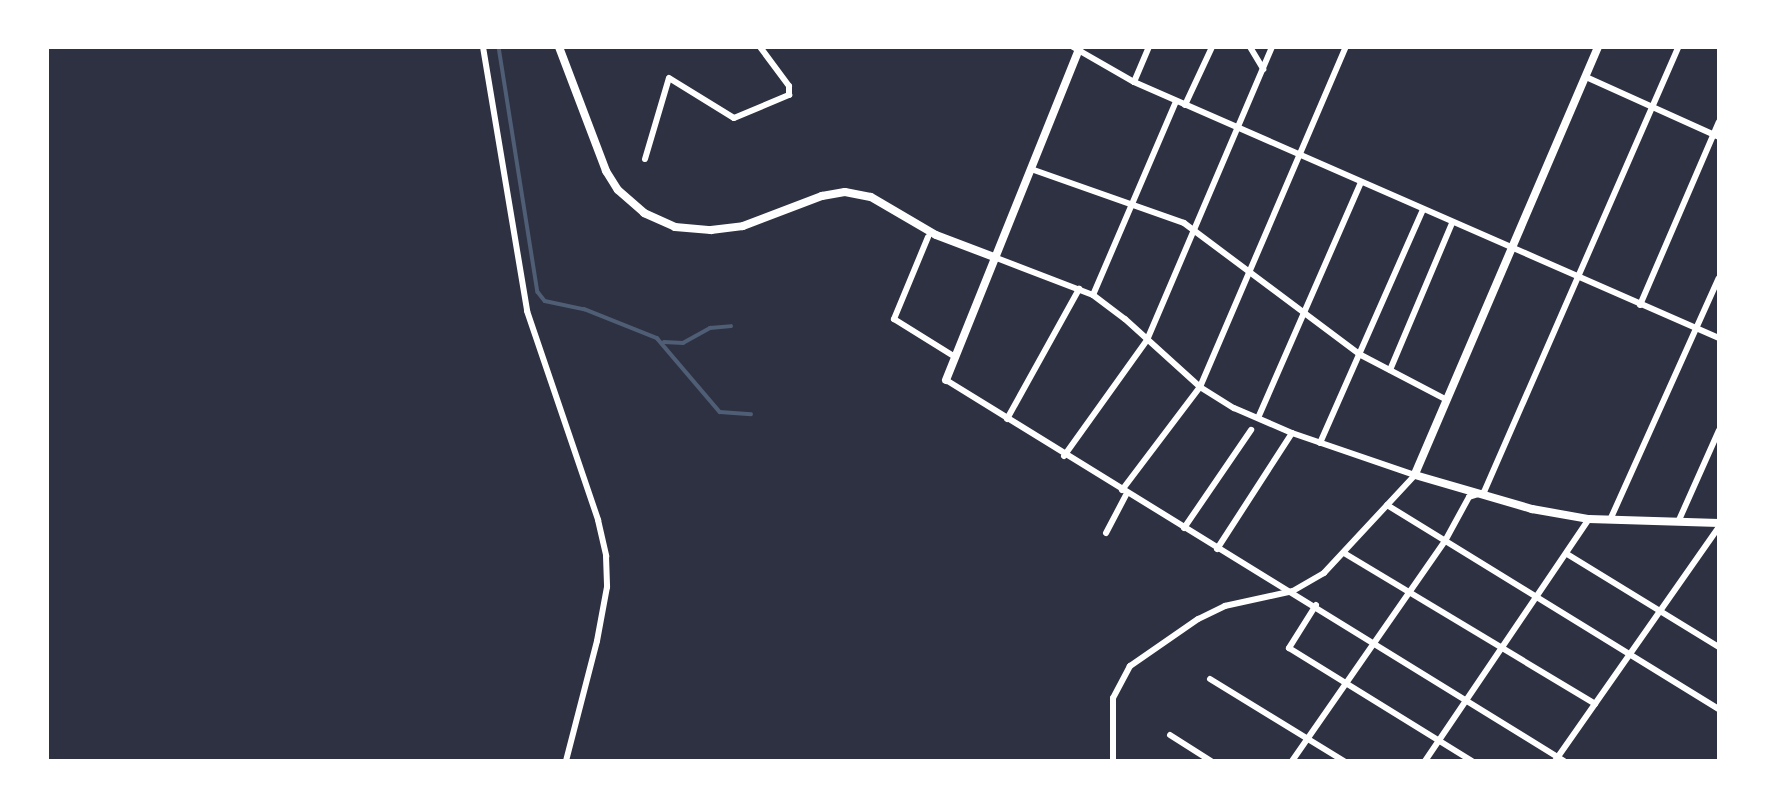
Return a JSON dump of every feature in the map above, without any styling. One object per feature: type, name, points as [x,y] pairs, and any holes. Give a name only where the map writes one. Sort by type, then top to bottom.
[{"type":"street","points":[[483,47],[527,311],[598,520],[606,556],[607,587],[597,641],[566,761]]},
{"type":"street","points":[[559,47],[606,171],[618,190],[644,212],[676,227],[711,230],[743,226],[822,196],[845,192],[871,197],[936,235],[994,257],[1079,289],[1093,295],[1200,387],[1292,433],[1532,509],[1589,519],[1679,520],[1719,525],[1559,760],[1316,605],[1217,549],[1064,456],[946,380],[955,356],[994,257],[1031,169],[1077,48],[1134,82],[1176,101],[1719,338]]},
{"type":"street","points":[[645,159],[669,78],[734,118],[789,95],[789,86],[760,47]]},
{"type":"street","points":[[1134,82],[1149,47]]},
{"type":"street","points":[[1185,105],[1212,47]]},
{"type":"street","points":[[1250,47],[1263,69]]},
{"type":"street","points":[[1064,456],[1147,340],[1272,47]]},
{"type":"street","points":[[1105,533],[1124,491],[1200,387],[1346,47]]},
{"type":"street","points":[[1113,761],[1113,698],[1130,666],[1225,606],[1293,591],[1325,573],[1415,474],[1598,47]]},
{"type":"street","points":[[1292,761],[1373,641],[1446,541],[1469,497],[1484,492],[1678,47]]},
{"type":"street","points":[[1586,77],[1716,136]]},
{"type":"street","points":[[1093,295],[1176,101]]},
{"type":"street","points":[[1640,305],[1716,136],[1719,122]]},
{"type":"street","points":[[1031,169],[1132,204],[1194,230],[1359,354],[1447,400]]},
{"type":"street","points":[[1258,418],[1361,182]]},
{"type":"street","points":[[1321,443],[1423,210]]},
{"type":"street","points":[[1390,370],[1452,223]]},
{"type":"street","points":[[928,237],[894,319],[955,356]]},
{"type":"street","points":[[1610,520],[1719,278]]},
{"type":"street","points":[[1007,419],[1079,289]]},
{"type":"street","points":[[1184,528],[1251,430]]},
{"type":"street","points":[[1679,520],[1719,430]]},
{"type":"street","points":[[1217,549],[1292,433]]},
{"type":"street","points":[[1387,506],[1719,709]]},
{"type":"street","points":[[1425,761],[1538,598],[1589,519]]},
{"type":"street","points":[[1344,553],[1595,704]]},
{"type":"street","points":[[1567,554],[1719,647]]},
{"type":"street","points":[[1316,605],[1289,648],[1472,761]]},
{"type":"street","points":[[1210,679],[1344,761]]},
{"type":"street","points":[[1170,735],[1211,761]]},
{"type":"waterway","points":[[499,47],[538,292],[545,301],[584,309],[657,338],[720,412],[751,414]]},
{"type":"waterway","points":[[664,342],[683,343],[710,328],[731,326]]}]
